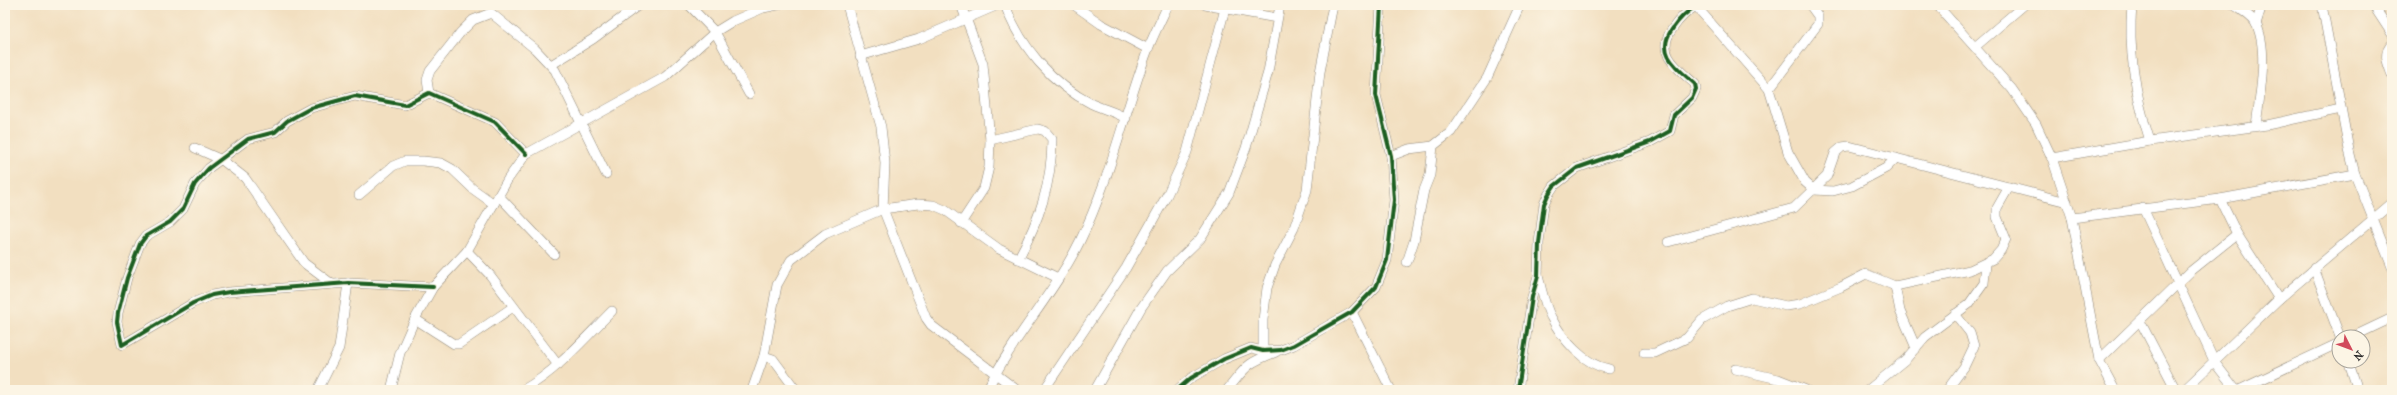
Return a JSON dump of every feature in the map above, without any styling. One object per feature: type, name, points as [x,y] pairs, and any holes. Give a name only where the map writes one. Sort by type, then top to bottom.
[{"type":"street","points":[[551,65],[594,39],[639,5]]},
{"type":"street","points":[[690,5],[715,32],[749,94]]},
{"type":"street","points":[[401,390],[392,388],[400,353],[415,319],[433,287],[467,251],[526,154],[581,122],[640,92],[664,77],[715,32],[733,21],[763,8],[778,5]]},
{"type":"street","points":[[847,5],[881,127],[885,163],[883,209],[926,318],[940,334],[1017,390]]},
{"type":"street","points":[[961,5],[983,64],[990,140],[989,167],[984,188],[961,223]]},
{"type":"street","points":[[860,56],[919,38],[998,5]]},
{"type":"street","points":[[1005,5],[1022,39],[1044,68],[1079,96],[1126,118]]},
{"type":"street","points":[[1074,5],[1101,24],[1148,49]]},
{"type":"street","points":[[987,390],[995,373],[1058,278],[1079,242],[1099,199],[1148,49],[1168,5]]},
{"type":"street","points":[[1205,5],[1277,18]]},
{"type":"street","points":[[1095,390],[1141,308],[1167,271],[1200,239],[1229,193],[1246,148],[1268,72],[1280,5]]},
{"type":"street","points":[[1263,351],[1262,320],[1267,288],[1275,264],[1294,228],[1307,190],[1320,72],[1333,5]]},
{"type":"street","points":[[1227,390],[1238,374],[1250,363],[1281,350],[1352,312],[1376,287],[1387,260],[1394,200],[1391,156],[1376,95],[1381,5]]},
{"type":"street","points":[[1391,156],[1409,149],[1433,146],[1451,132],[1487,78],[1520,5]]},
{"type":"street","points":[[1768,90],[1818,24],[1818,16],[1810,5]]},
{"type":"street","points":[[1937,5],[1976,46],[2025,107],[2052,158],[2072,218],[2099,360],[2115,390]]},
{"type":"street","points":[[1976,46],[2024,5]]},
{"type":"street","points":[[2132,5],[2133,62],[2140,103],[2150,141]]},
{"type":"street","points":[[2234,5],[2256,24]]},
{"type":"street","points":[[2256,126],[2262,62],[2256,24],[2262,5]]},
{"type":"street","points":[[2322,5],[2341,109],[2355,174],[2374,218],[2392,267]]},
{"type":"street","points":[[2373,5],[2392,34]]},
{"type":"street","points":[[1518,390],[1532,297],[1538,276],[1538,243],[1544,204],[1554,186],[1577,168],[1601,158],[1624,153],[1667,134],[1674,115],[1695,93],[1695,84],[1670,59],[1664,46],[1667,36],[1680,19],[1695,6],[1768,90],[1788,152],[1806,182],[1814,190],[1833,191],[1852,186],[1886,168],[1896,158]]},
{"type":"street","points":[[1044,390],[1126,268],[1167,195],[1187,152],[1225,8]]},
{"type":"street","points":[[429,93],[427,80],[430,71],[460,32],[473,20],[484,15],[491,14],[517,33],[551,65],[569,96],[606,174]]},
{"type":"street","points":[[2392,44],[2386,54],[2386,61],[2392,75]]},
{"type":"street","points":[[429,93],[495,122],[526,154]]},
{"type":"street","points":[[429,93],[405,105],[355,96],[311,108],[287,121],[275,132],[248,139],[203,174],[195,184],[183,209],[174,219],[151,232],[140,244],[127,278],[117,322],[122,345],[193,303],[212,295],[348,283],[433,287]]},
{"type":"street","points":[[2052,158],[2150,141],[2256,126],[2341,109]]},
{"type":"street","points":[[990,140],[1038,129],[1045,131],[1052,139],[1052,161],[1046,195],[1034,230],[1018,259]]},
{"type":"street","points":[[1407,262],[1414,241],[1424,190],[1430,175],[1433,146]]},
{"type":"street","points":[[1668,242],[1794,208],[1814,190],[1826,176],[1835,153],[1842,147],[1849,146],[2067,202]]},
{"type":"street","points":[[195,148],[222,160],[246,178],[304,263],[332,284]]},
{"type":"street","points":[[359,195],[393,166],[405,161],[441,163],[452,169],[473,189],[497,200],[554,254]]},
{"type":"street","points":[[2072,218],[2220,198],[2355,174]]},
{"type":"street","points":[[1644,353],[1655,354],[1666,349],[1687,338],[1702,320],[1714,311],[1752,298],[1786,306],[1800,304],[1866,274],[1896,286],[1970,270],[1986,264],[2001,250],[2006,239],[1997,217],[1997,208],[2009,187]]},
{"type":"street","points":[[2220,198],[2237,234],[2279,299]]},
{"type":"street","points":[[2184,390],[2215,363],[2279,299],[2392,203]]},
{"type":"street","points":[[752,390],[764,356],[777,285],[791,260],[825,234],[883,209],[909,204],[933,205],[945,210],[999,249],[1058,278]]},
{"type":"street","points":[[2144,208],[2215,363],[2236,390]]},
{"type":"street","points":[[2099,360],[2210,255],[2237,234]]},
{"type":"street","points":[[467,251],[490,275],[558,365]]},
{"type":"street","points":[[1868,390],[1916,348],[1925,337],[1969,304],[1979,294],[1984,283],[1986,264]]},
{"type":"street","points":[[2314,268],[2337,329]]},
{"type":"street","points":[[1538,276],[1550,317],[1563,337],[1593,364],[1609,369]]},
{"type":"street","points":[[318,390],[339,348],[348,283]]},
{"type":"street","points":[[1896,286],[1900,311],[1916,348]]},
{"type":"street","points":[[415,319],[454,344],[459,344],[513,307]]},
{"type":"street","points":[[523,390],[539,381],[558,365],[612,311]]},
{"type":"street","points":[[1352,312],[1391,390]]},
{"type":"street","points":[[1947,390],[1964,367],[1974,346],[1970,333],[1955,314]]},
{"type":"street","points":[[2369,329],[2392,318]]},
{"type":"street","points":[[2140,321],[2176,390]]},
{"type":"street","points":[[2239,390],[2331,347]]},
{"type":"street","points":[[1177,390],[1191,378],[1224,359],[1251,348],[1263,351],[1281,350]]},
{"type":"street","points":[[764,356],[773,359],[796,390]]},
{"type":"street","points":[[1734,369],[1778,379],[1806,390]]},
{"type":"street","points":[[2351,369],[2358,390]]},
{"type":"cycle path","points":[[1177,390],[1191,378],[1224,359],[1251,348],[1263,351],[1281,350],[1294,345],[1352,312],[1376,287],[1387,260],[1394,200],[1391,156],[1376,95],[1381,5]]},
{"type":"cycle path","points":[[1518,390],[1532,297],[1538,276],[1539,243],[1544,204],[1548,195],[1554,186],[1577,168],[1650,142],[1670,131],[1674,115],[1692,98],[1696,89],[1695,84],[1681,72],[1670,59],[1666,45],[1668,37],[1675,25],[1686,13],[1696,6]]},
{"type":"cycle path","points":[[433,287],[348,283],[229,292],[212,295],[193,303],[122,345],[117,322],[127,278],[140,244],[146,236],[170,222],[183,209],[195,184],[209,168],[248,139],[275,132],[287,121],[311,108],[355,96],[405,105],[429,93],[495,122],[526,154]]}]
